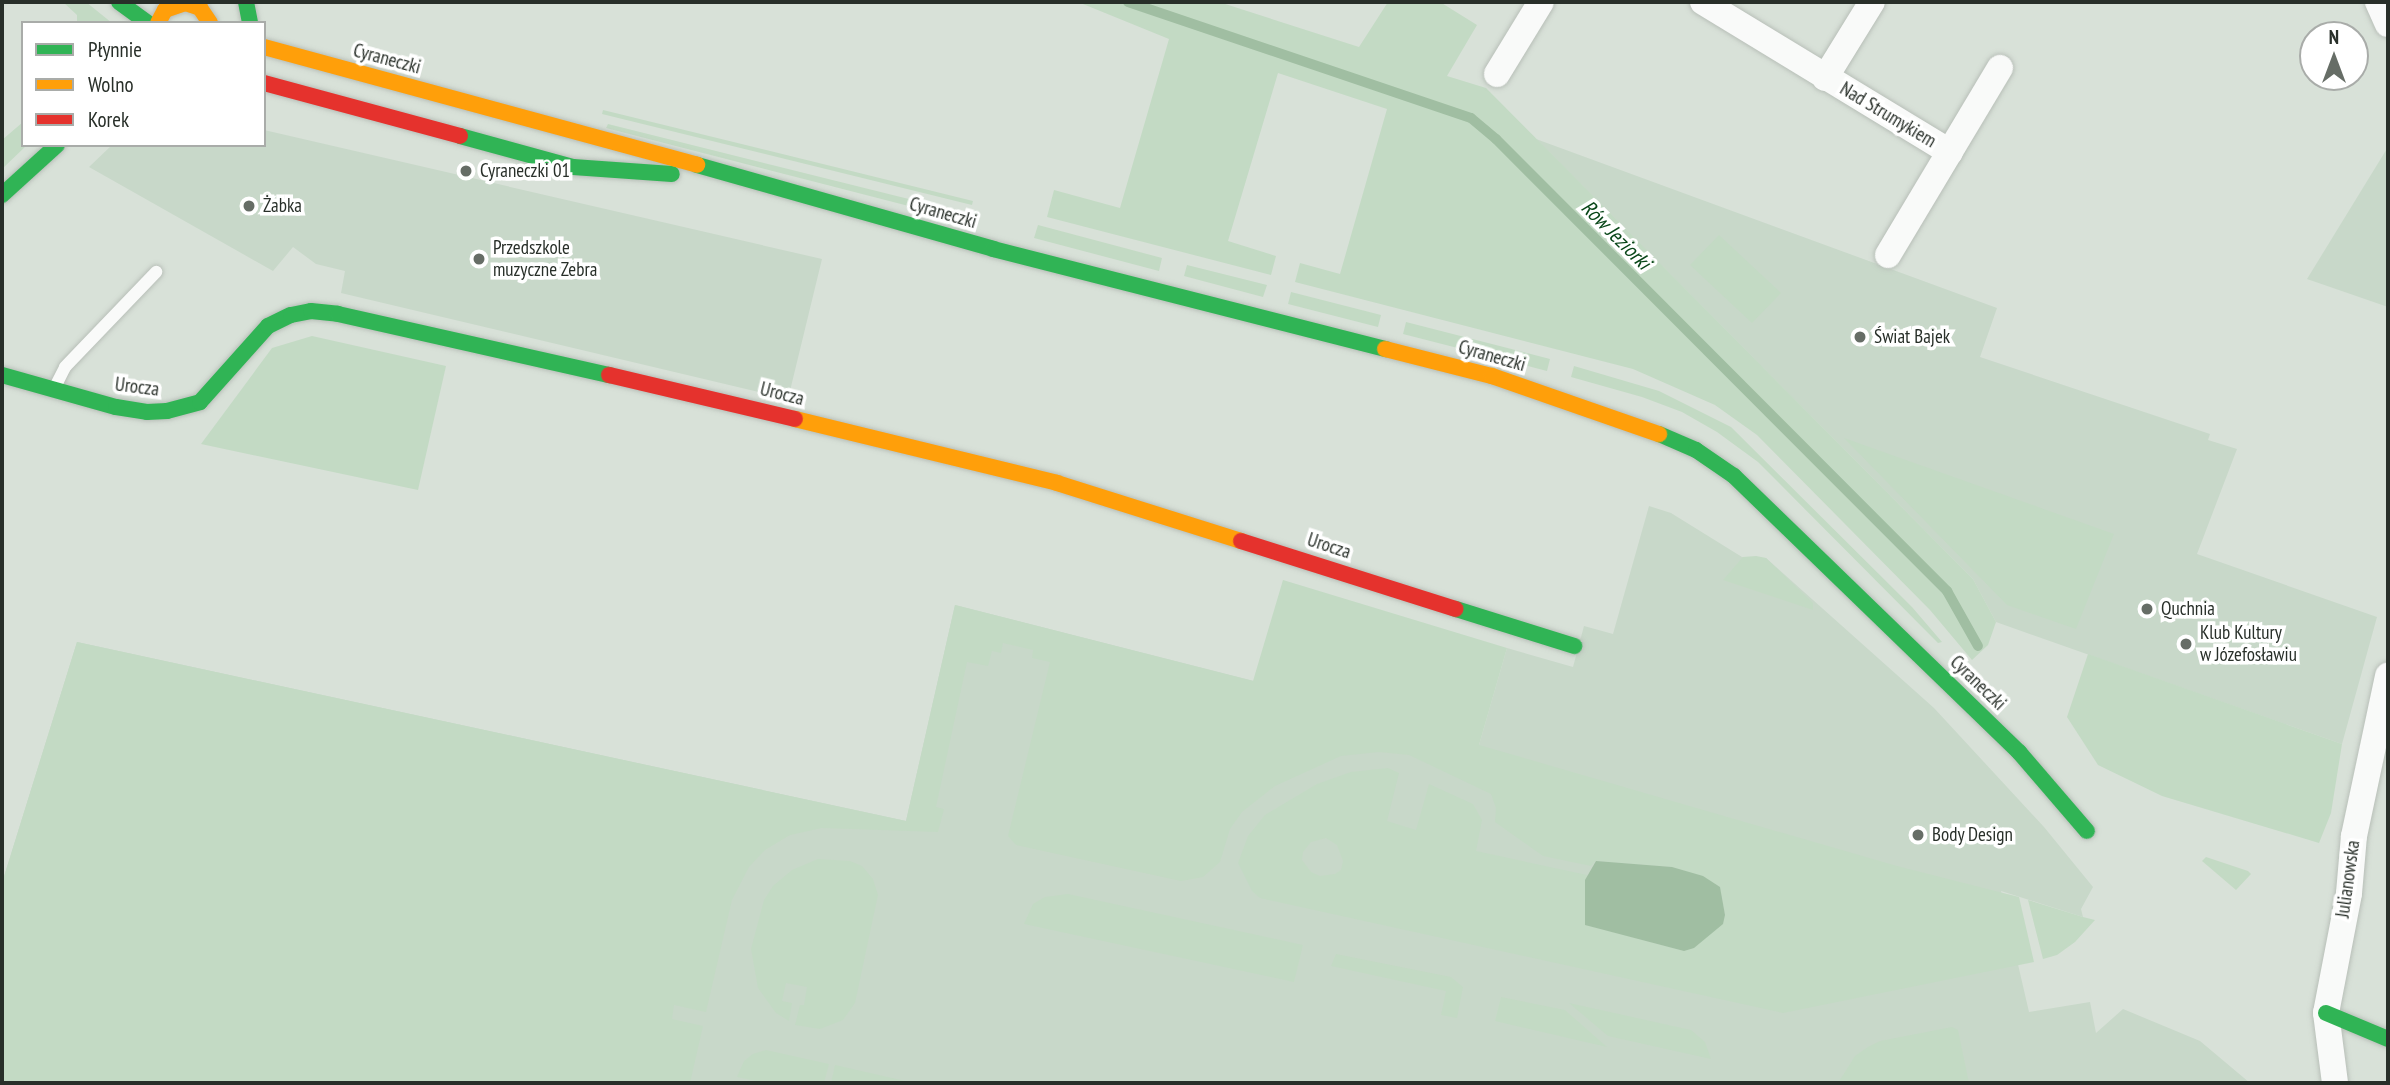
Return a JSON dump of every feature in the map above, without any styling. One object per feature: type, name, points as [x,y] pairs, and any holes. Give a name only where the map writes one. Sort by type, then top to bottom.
[{"type":"street","points":[[119,2],[145,21]]},
{"type":"street","points":[[159,21],[165,10],[179,2],[190,3],[212,14]]},
{"type":"street","points":[[246,2],[250,21]]},
{"type":"street","points":[[1497,74],[1541,2]]},
{"type":"street","name":"Nad Strumykiem","points":[[1703,2],[1950,152]]},
{"type":"street","name":"Nad Strumykiem","points":[[1825,78],[1872,2]]},
{"type":"street","name":"Cyraneczki","points":[[267,47],[993,249],[1492,376],[1633,423],[1696,450],[1734,476],[1915,650],[2019,752],[2087,831]]},
{"type":"street","name":"Nad Strumykiem","points":[[1888,256],[2000,68]]},
{"type":"street","name":"Cyraneczki","points":[[266,84],[573,167],[743,179]]},
{"type":"street","points":[[479,142],[500,131],[504,111]]},
{"type":"street","points":[[2,194],[55,147]]},
{"type":"street","name":"Urocza","points":[[2,375],[116,407],[147,412],[167,411],[200,402],[268,326],[291,315],[311,312],[338,314],[665,387],[1057,483],[1574,646]]},
{"type":"street","name":"Julianowska","points":[[2335,1083],[2326,1013],[2349,894],[2354,836],[2388,676]]},
{"type":"street","points":[[2326,1013],[2388,1039]]},
{"type":"lane","points":[[54,390],[65,367],[156,272]]},
{"type":"shaded area","points":[[63,2],[86,2],[110,21],[77,21],[77,15]]},
{"type":"shaded area","points":[[1078,2],[1219,2],[1359,47],[1388,2],[1440,2],[1477,25],[1447,76],[1486,88],[1973,579],[1996,622],[1988,645],[1972,660],[1930,610],[1757,435],[1715,405],[1633,369],[1295,282],[1300,263],[1340,274],[1387,109],[1278,73],[1228,241],[1276,256],[1271,275],[1047,217],[1054,190],[1120,208],[1169,39]]},
{"type":"shaded area","points":[[603,110],[973,201],[972,205],[602,114]]},
{"type":"shaded area","points":[[21,124],[21,147],[25,147],[2,169],[2,140]]},
{"type":"shaded area","points":[[608,124],[969,214],[967,221],[606,128]]},
{"type":"shaded area","points":[[266,130],[822,259],[788,399],[341,293],[345,271],[316,264],[293,247],[273,271],[89,167],[110,147],[266,147]]},
{"type":"shaded area","points":[[1536,139],[1997,308],[1980,357],[2210,434],[2208,440],[2237,449],[2197,554],[2377,617],[2342,744],[1996,622],[1973,579]]},
{"type":"shaded area","points":[[2388,147],[2388,307],[2307,279]]},
{"type":"shaded area","points":[[1038,225],[1162,258],[1159,271],[1034,238]]},
{"type":"shaded area","points":[[1719,235],[1781,293],[1752,323],[1690,265]]},
{"type":"shaded area","points":[[1187,265],[1267,285],[1263,297],[1184,276]]},
{"type":"shaded area","points":[[1291,292],[1381,315],[1378,327],[1288,304]]},
{"type":"shaded area","points":[[1406,322],[1550,359],[1547,371],[1403,334]]},
{"type":"shaded area","points":[[312,336],[446,366],[418,490],[201,444],[272,348]]},
{"type":"shaded area","points":[[1574,366],[1659,391],[1731,427],[1912,607],[1942,642],[1938,643],[1758,462],[1717,432],[1682,412],[1642,397],[1571,377]]},
{"type":"shaded area","points":[[1844,438],[2114,534],[2076,629],[2007,605]]},
{"type":"shaded area","points":[[1649,506],[1671,513],[1742,557],[1766,558],[1934,708],[2044,827],[2093,887],[2081,909],[2083,917],[2001,891],[2029,1012],[2090,1002],[2096,1033],[2123,1009],[2200,1041],[2250,1083],[2,1083],[2,883],[77,642],[906,821],[955,605],[1254,681],[1479,745],[1507,648],[1573,667],[1584,626],[1613,634]]},
{"type":"shaded area","points":[[1743,557],[1766,558],[1813,603],[1813,610],[1723,580]]},
{"type":"shaded area","points":[[1283,580],[1507,648],[1479,745],[1897,866],[2019,897],[2034,962],[1783,1013],[1260,898],[1252,891],[1238,863],[1248,836],[1265,815],[1317,784],[1351,772],[1388,768],[1399,773],[1387,821],[1416,830],[1429,784],[1473,804],[1482,820],[1476,851],[1587,875],[1586,925],[1684,951],[1723,924],[1725,915],[1720,887],[1703,877],[1672,867],[1596,861],[1591,866],[1543,856],[1495,822],[1496,808],[1491,794],[1409,755],[1379,752],[1341,756],[1275,786],[1242,812],[1230,829],[1220,862],[1203,877],[1181,881],[1016,845],[1008,836],[1050,662],[1032,658],[1033,650],[1003,643],[1001,653],[992,651],[988,666],[967,662],[936,807],[944,809],[938,832],[822,828],[790,835],[765,850],[749,867],[732,900],[706,1012],[674,1005],[672,1019],[703,1026],[690,1083],[2,1083],[2,883],[77,642],[906,821],[955,605],[1253,681]],"holes":[[[1326,838],[1337,845],[1343,861],[1341,870],[1335,874],[1320,876],[1311,872],[1302,860],[1303,852],[1311,842]]]},
{"type":"shaded area","points":[[2088,654],[2342,744],[2331,813],[2319,843],[2162,796],[2098,765],[2067,717]]},
{"type":"shaded area","points":[[2206,857],[2251,874],[2236,890],[2202,861]]},
{"type":"shaded area","points":[[818,859],[850,861],[862,866],[873,879],[878,895],[855,1003],[843,1020],[820,1029],[795,1025],[800,1005],[804,1005],[807,987],[786,983],[782,1001],[792,1003],[789,1021],[776,1013],[758,988],[751,949],[764,900],[773,886],[792,870]]},
{"type":"shaded area","points":[[1596,861],[1672,867],[1703,876],[1720,887],[1725,915],[1723,924],[1694,948],[1684,951],[1585,925],[1585,880]]},
{"type":"shaded area","points":[[1068,894],[1303,945],[1294,982],[1024,924],[1033,904],[1045,897]]},
{"type":"shaded area","points":[[2028,900],[2095,920],[2075,942],[2057,955],[2043,959]]},
{"type":"shaded area","points":[[1336,954],[1451,977],[1463,987],[1457,1018],[1441,1015],[1446,991],[1331,966]]},
{"type":"shaded area","points":[[1501,997],[1565,1010],[1607,1047],[1495,1021]]},
{"type":"shaded area","points":[[1569,1003],[1691,1030],[1705,1042],[1711,1059],[1608,1036]]},
{"type":"shaded area","points":[[1952,1027],[1958,1030],[1969,1083],[1838,1083],[1855,1056],[1880,1041]]},
{"type":"shaded area","points":[[766,1050],[829,1064],[824,1083],[767,1083],[737,1077],[744,1061],[753,1054]]},
{"type":"shaded area","points":[[835,1065],[914,1083],[831,1083]]},
{"type":"waterway","name":"Rów Jeziorki","points":[[1128,2],[1471,118],[1496,139],[1947,591],[1978,646]]},
{"type":"traffic: fast","points":[[119,2],[145,21]]},
{"type":"traffic: fast","points":[[246,2],[250,21]]},
{"type":"traffic: fast","points":[[460,136],[573,167],[672,174]]},
{"type":"traffic: fast","points":[[2,195],[55,147]]},
{"type":"traffic: fast","points":[[697,165],[993,249],[1385,349]]},
{"type":"traffic: fast","points":[[2,375],[116,407],[147,412],[167,411],[200,402],[268,326],[291,315],[311,311],[338,314],[609,375]]},
{"type":"traffic: fast","points":[[1659,434],[1696,450],[1734,476],[2019,752],[2087,831]]},
{"type":"traffic: fast","points":[[1456,609],[1574,646]]},
{"type":"traffic: fast","points":[[2326,1013],[2388,1039]]},
{"type":"traffic: slow","points":[[159,21],[165,10],[185,3],[200,8],[209,21]]},
{"type":"traffic: slow","points":[[266,48],[697,165]]},
{"type":"traffic: slow","points":[[1385,349],[1492,376],[1659,434]]},
{"type":"traffic: slow","points":[[795,419],[1057,483],[1241,541]]},
{"type":"traffic: jam","points":[[266,84],[460,136]]},
{"type":"traffic: jam","points":[[609,375],[795,419]]},
{"type":"traffic: jam","points":[[1241,541],[1456,609]]},
{"type":"place","name":"Cyraneczki 01","points":[[466,171]]},
{"type":"place","name":"Żabka","points":[[249,206]]},
{"type":"place","name":"Przedszkole muzyczne Zebra","points":[[479,259]]},
{"type":"place","name":"Świat Bajek","points":[[1860,337]]},
{"type":"place","name":"Quchnia","points":[[2147,609]]},
{"type":"place","name":"Klub Kultury w Józefosławiu","points":[[2186,644]]},
{"type":"place","name":"Body Design","points":[[1918,835]]}]
